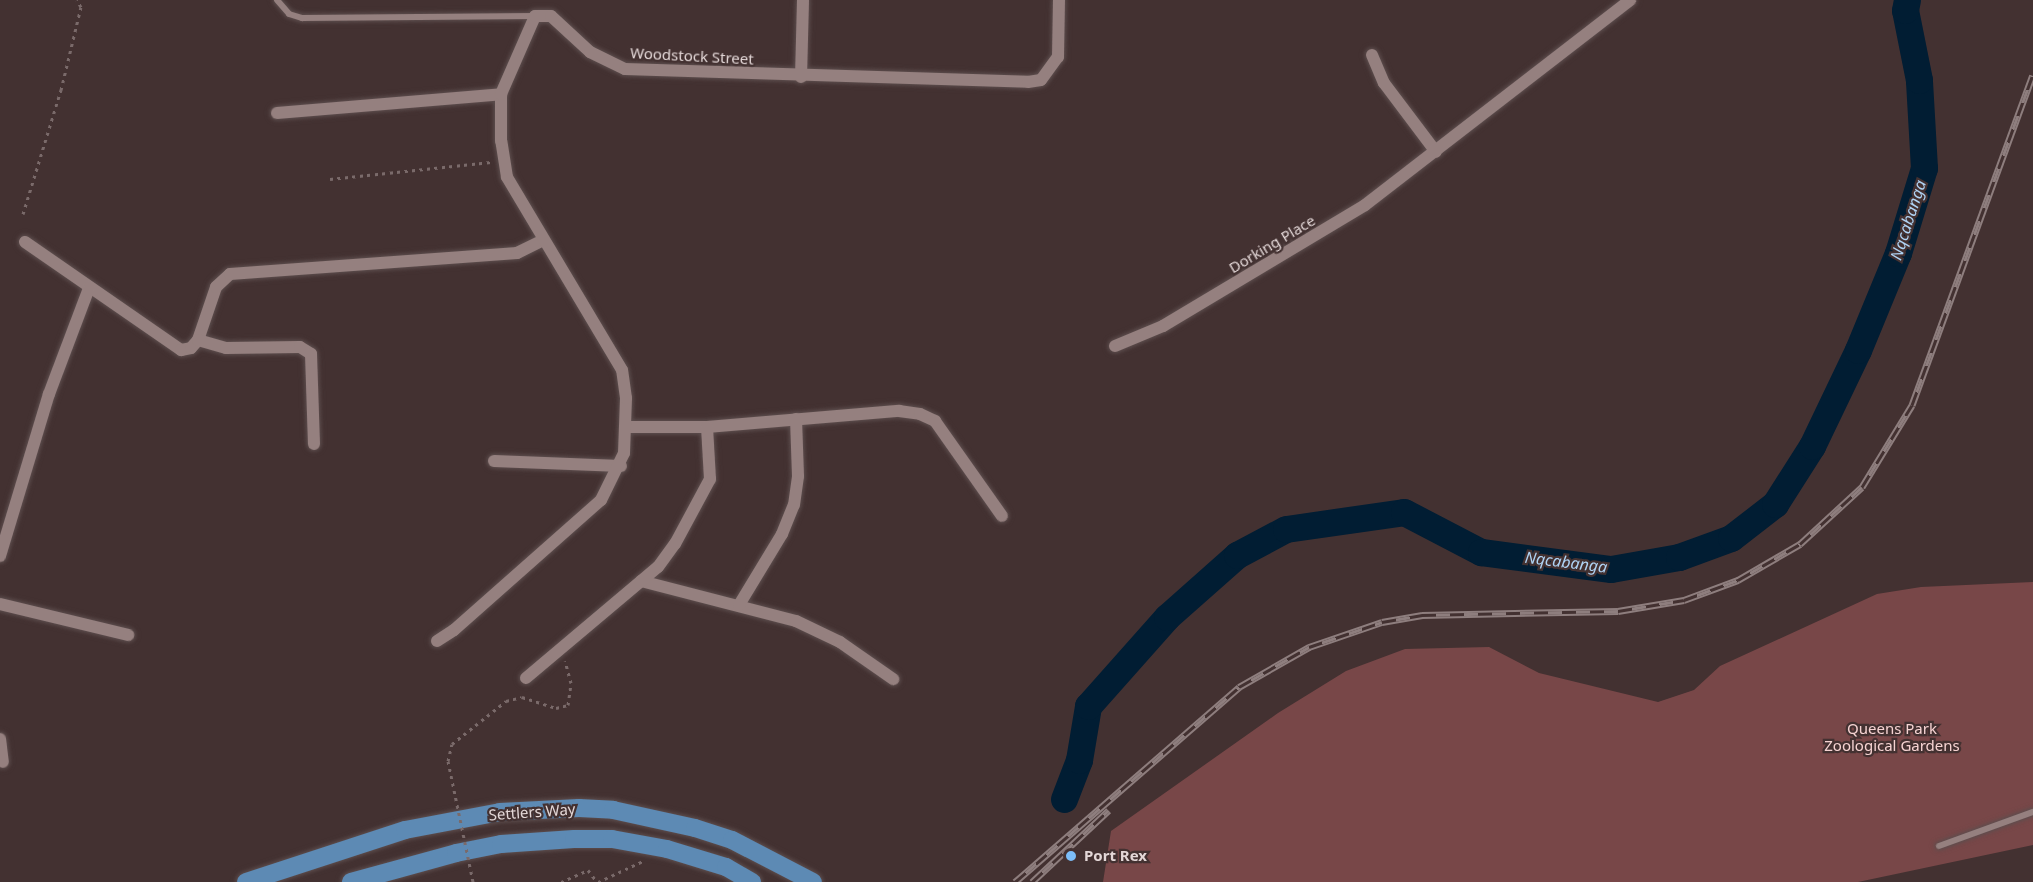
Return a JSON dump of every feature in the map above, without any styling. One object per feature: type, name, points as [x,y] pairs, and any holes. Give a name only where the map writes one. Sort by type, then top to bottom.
[{"type":"main road","name":"Settlers Way","points":[[246,882],[405,830],[500,812],[579,808],[613,810],[695,828],[732,840],[813,882]]},
{"type":"main road","name":"Settlers Way","points":[[351,882],[501,844],[612,839],[667,849],[726,867],[752,882]]},
{"type":"street","points":[[437,641],[454,630],[601,500],[621,466],[627,427],[622,370],[510,185],[504,161],[501,94],[547,0]]},
{"type":"street","points":[[801,76],[803,0]]},
{"type":"street","name":"Woodstock Street","points":[[541,15],[590,52],[625,69],[1028,82],[1041,80],[1058,57],[1059,0]]},
{"type":"street","name":"Dorking Place","points":[[1115,346],[1162,326],[1210,299],[1365,205],[1630,0]]},
{"type":"street","points":[[1372,55],[1384,82],[1436,152]]},
{"type":"street","points":[[277,113],[501,94]]},
{"type":"street","points":[[25,242],[181,350],[191,348],[198,340],[216,287],[230,274],[346,268],[517,253],[542,241]]},
{"type":"street","points":[[0,556],[49,394],[89,288]]},
{"type":"street","points":[[198,340],[226,348],[300,347],[311,354],[314,444]]},
{"type":"street","points":[[627,427],[707,427],[899,411],[935,421],[1002,516]]},
{"type":"street","points":[[739,605],[767,563],[794,505],[798,476],[796,419]]},
{"type":"street","points":[[526,678],[641,581],[675,544],[710,479],[707,427]]},
{"type":"street","points":[[494,462],[621,466]]},
{"type":"street","points":[[641,581],[739,605],[804,625],[840,642],[893,678]]},
{"type":"street","points":[[0,604],[128,635]]},
{"type":"street","points":[[0,739],[3,762]]},
{"type":"lane","points":[[277,0],[289,14],[302,18],[541,15]]},
{"type":"lane","points":[[1940,846],[2033,812]]},
{"type":"path","points":[[23,214],[61,90],[81,7],[77,0]]},
{"type":"path","points":[[330,179],[504,161]]},
{"type":"path","points":[[473,882],[448,761],[452,744],[506,701],[522,696],[556,708],[568,705],[571,683],[561,648]]},
{"type":"path","points":[[561,882],[588,870],[597,882],[667,849]]},
{"type":"green space","name":"Queens Park Zoological Gardens","points":[[2033,582],[2033,845],[1858,882],[1103,882],[1111,831],[1278,713],[1346,671],[1405,649],[1489,647],[1539,673],[1658,702],[1694,690],[1720,666],[1877,594],[1921,587]]},
{"type":"waterway","name":"Nqcabanga","points":[[1064,799],[1079,760],[1088,706],[1167,617],[1237,555],[1286,529],[1404,512],[1481,552],[1611,569],[1679,557],[1731,538],[1775,504],[1812,446],[1858,350],[1898,253],[1924,168],[1919,80],[1905,10],[1907,0]]},
{"type":"railway","points":[[1015,882],[1239,687],[1309,647],[1382,622],[1422,615],[1618,611],[1684,600],[1738,580],[1800,544],[1862,487],[1912,405],[2033,75]]},
{"type":"railway","points":[[1032,882],[1109,810]]},
{"type":"place","name":"Port Rex","points":[[1071,856]]}]
